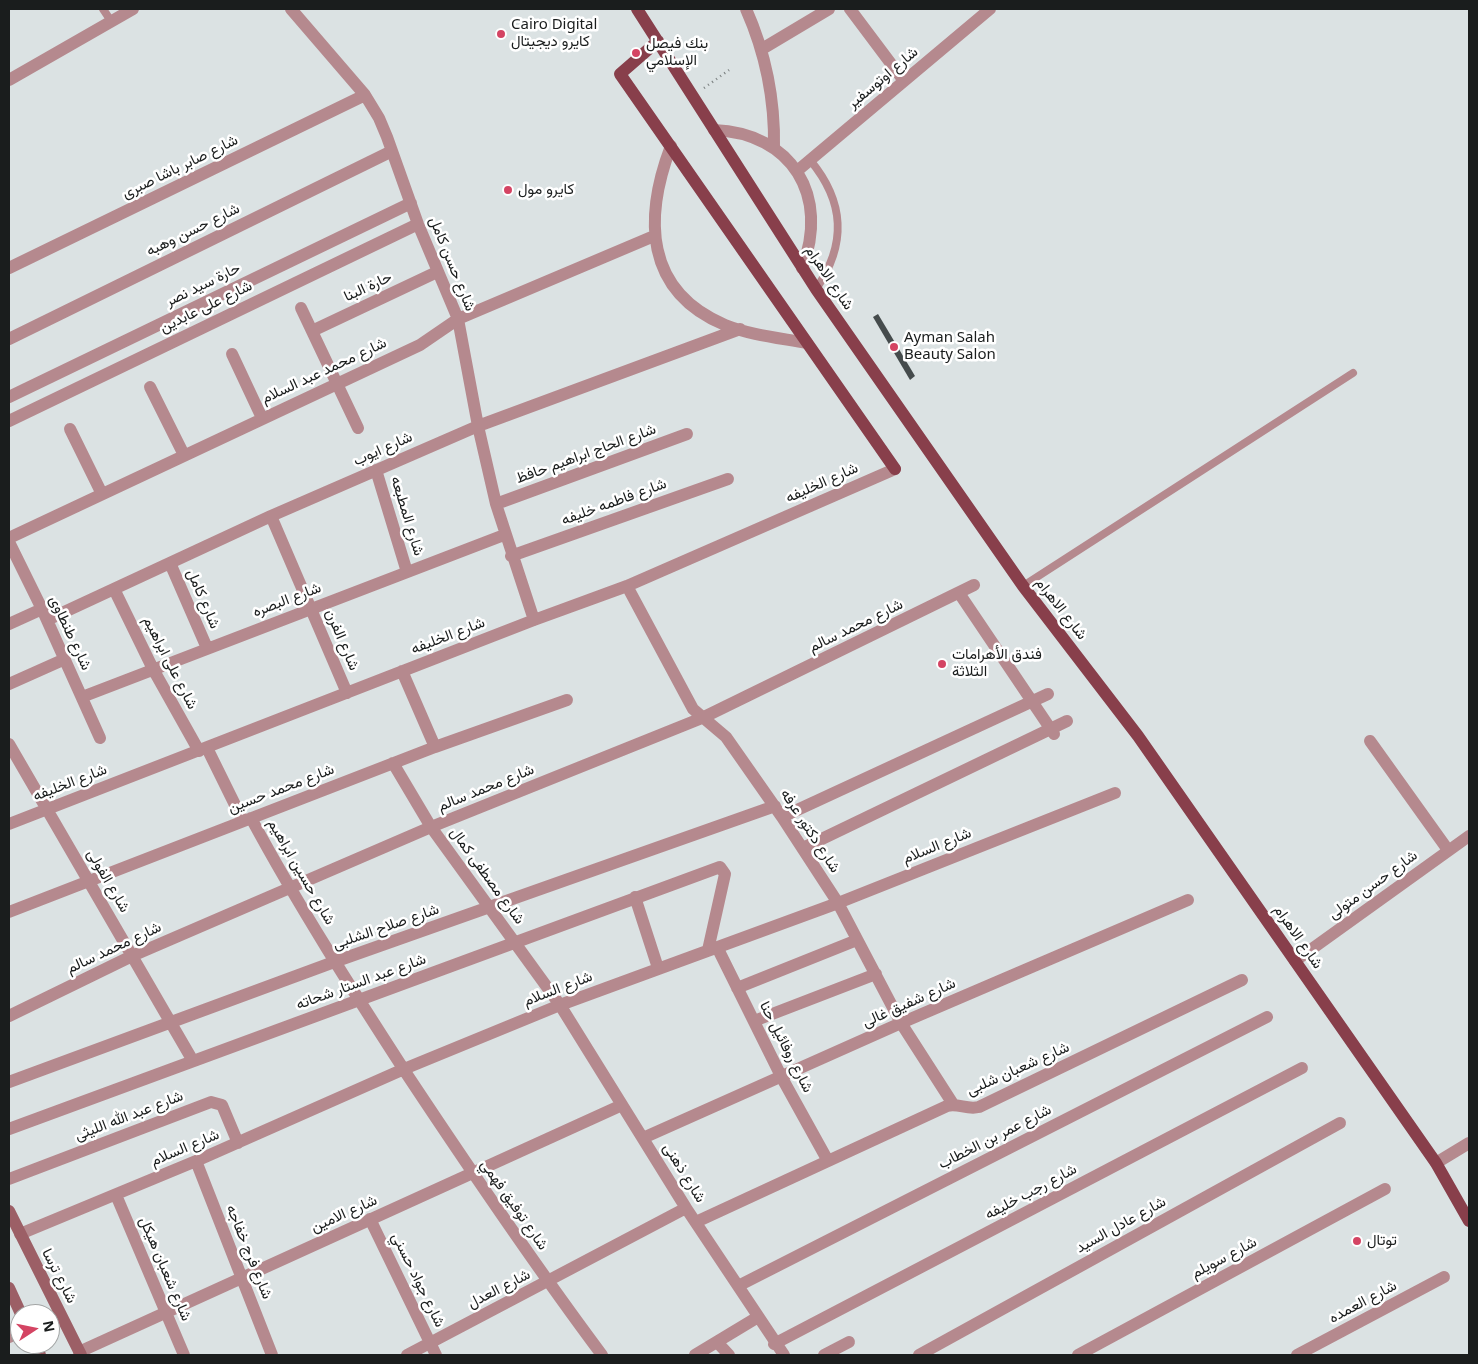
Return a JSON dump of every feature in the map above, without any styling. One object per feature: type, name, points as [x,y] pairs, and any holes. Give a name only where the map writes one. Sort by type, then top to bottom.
[{"type":"main road","name":"شارع الاهرام","points":[[637,9],[802,268],[1023,586],[1138,736],[1436,1163],[1469,1221]]},
{"type":"main road","points":[[658,42],[620,74],[895,469]]},
{"type":"main road","name":"شارع ترسا","points":[[9,1211],[80,1354]]},
{"type":"main road","points":[[9,1288],[16,1304]]},
{"type":"street","points":[[9,80],[133,9]]},
{"type":"street","name":"شارع حسن كامل","points":[[291,9],[365,95],[379,118],[418,224],[458,318],[478,426],[496,504],[504,535],[534,620]]},
{"type":"street","points":[[746,9],[762,48],[772,94],[774,148]]},
{"type":"street","points":[[762,48],[828,9]]},
{"type":"street","points":[[850,9],[904,81]]},
{"type":"street","name":"شارع اوتوسفير","points":[[797,171],[990,9]]},
{"type":"street","name":"شارع صابر باشا صبرى","points":[[9,268],[365,95]]},
{"type":"street","points":[[714,130],[746,134],[774,148],[797,171],[806,189],[811,209],[812,229],[809,249],[802,268]]},
{"type":"street","points":[[671,146],[659,176],[655,196],[654,236],[659,257],[668,276],[680,294],[714,320],[740,329],[807,343]]},
{"type":"street","name":"شارع حسن وهبه","points":[[9,339],[392,151]]},
{"type":"street","name":"حارة سيد نصر","points":[[9,397],[410,203]]},
{"type":"street","name":"شارع على عابدين","points":[[9,421],[418,224]]},
{"type":"street","name":"شارع محمد عبد السلام","points":[[9,538],[420,345],[458,318],[654,236]]},
{"type":"street","name":"حارة البنا","points":[[312,331],[437,272]]},
{"type":"street","points":[[301,308],[358,428]]},
{"type":"street","name":"شارع ايوب","points":[[9,624],[44,615],[114,589],[271,516],[478,426],[740,329]]},
{"type":"street","points":[[232,354],[262,418]]},
{"type":"street","points":[[150,388],[184,455]]},
{"type":"street","points":[[70,428],[102,494]]},
{"type":"street","name":"شارع الحاج ابراهيم حافظ","points":[[496,504],[687,434]]},
{"type":"street","name":"شارع الخليفه","points":[[9,824],[534,620],[627,586],[895,469]]},
{"type":"street","name":"شارع المطبعه","points":[[376,470],[407,572]]},
{"type":"street","name":"شارع فاطمه خليفه","points":[[512,556],[728,479]]},
{"type":"street","name":"شارع الفرن","points":[[271,516],[347,693]]},
{"type":"street","name":"شارع البصره","points":[[82,697],[504,535]]},
{"type":"street","name":"شارع طنطاوى","points":[[9,542],[12,558],[44,615],[100,738]]},
{"type":"street","name":"شارع كامل","points":[[170,563],[206,648]]},
{"type":"street","name":"شارع محمد سالم","points":[[9,1016],[132,956],[432,827],[702,718],[974,585]]},
{"type":"street","name":"شارع دكتور عرفه","points":[[627,586],[693,709],[726,737],[775,806],[838,903],[901,1023],[953,1104]]},
{"type":"street","name":"شارع على ابراهيم","points":[[114,589],[154,669],[203,749]]},
{"type":"street","points":[[959,594],[1053,732]]},
{"type":"street","points":[[9,684],[65,659]]},
{"type":"street","points":[[402,672],[436,747]]},
{"type":"street","points":[[782,817],[1048,694]]},
{"type":"street","name":"شارع محمد حسين","points":[[9,912],[393,763],[567,700]]},
{"type":"street","points":[[803,848],[1053,732],[1066,722]]},
{"type":"street","points":[[1370,741],[1448,850]]},
{"type":"street","name":"شارع الفولى","points":[[9,744],[193,1061]]},
{"type":"street","name":"شارع حسين ابراهيم","points":[[203,749],[334,962],[404,1069]]},
{"type":"street","name":"شارع مصطفى كمال","points":[[393,763],[432,827],[560,1005]]},
{"type":"street","name":"شارع السلام","points":[[20,1234],[238,1143],[404,1069],[560,1005],[838,903],[1115,792]]},
{"type":"street","name":"شارع صلاح الشلبى","points":[[9,1082],[334,962],[775,806]]},
{"type":"street","name":"شارع حسن متولى","points":[[1295,961],[1469,836]]},
{"type":"street","name":"شارع عبد الستار شحاته","points":[[9,1129],[517,943],[716,867],[723,869],[725,874],[712,949]]},
{"type":"street","points":[[635,897],[658,968]]},
{"type":"street","name":"شارع شفيق غالى","points":[[643,1138],[782,1078],[901,1023],[1188,900]]},
{"type":"street","points":[[737,988],[858,940]]},
{"type":"street","name":"شارع روفائيل حنا","points":[[712,949],[737,988],[782,1078],[828,1161]]},
{"type":"street","points":[[754,1021],[876,974]]},
{"type":"street","name":"شارع شعبان شلبى","points":[[696,1222],[953,1104],[967,1109],[979,1107],[1242,980]]},
{"type":"street","name":"شارع ذهنى","points":[[560,1005],[686,1208],[774,1344],[784,1355]]},
{"type":"street","name":"شارع عمر بن الخطاب","points":[[738,1286],[1267,1017]]},
{"type":"street","name":"شارع رجب خليفه","points":[[774,1344],[1302,1068]]},
{"type":"street","name":"شارع توفيق فهمي","points":[[404,1069],[472,1173],[548,1282],[602,1355]]},
{"type":"street","name":"شارع عبد الله الليثى","points":[[9,1179],[211,1102],[222,1105],[238,1143]]},
{"type":"street","name":"شارع الامين","points":[[80,1354],[370,1219],[622,1105]]},
{"type":"street","name":"شارع عادل السيد","points":[[919,1355],[1340,1123]]},
{"type":"street","points":[[1436,1163],[1469,1143]]},
{"type":"street","name":"شارع فرج خفاجه","points":[[196,1161],[272,1355]]},
{"type":"street","name":"شارع سويلم","points":[[1078,1355],[1385,1189]]},
{"type":"street","name":"شارع شعبان هيكل","points":[[116,1195],[184,1355]]},
{"type":"street","name":"شارع العدل","points":[[407,1355],[686,1208]]},
{"type":"street","name":"شارع جواد حسني","points":[[370,1219],[436,1355]]},
{"type":"street","name":"شارع العمده","points":[[1297,1355],[1444,1277]]},
{"type":"street","points":[[695,1355],[758,1317]]},
{"type":"street","points":[[718,1342],[729,1355]]},
{"type":"street","points":[[824,1355],[849,1342]]},
{"type":"lane","points":[[103,9],[111,21]]},
{"type":"lane","points":[[810,160],[823,176],[832,194],[837,213],[838,233],[835,253],[828,272],[816,288]]},
{"type":"lane","points":[[1023,586],[1353,374]]},
{"type":"path","points":[[693,96],[729,70]]},
{"type":"building","name":"Ayman Salah Beauty Salon","points":[[878,314],[915,376],[910,380],[873,317]]},
{"type":"place","name":"Cairo Digital كايرو ديجيتال","points":[[501,34]]},
{"type":"place","name":"بنك فيصل الإسلامي","points":[[636,53]]},
{"type":"place","name":"كايرو مول","points":[[508,190]]},
{"type":"place","name":"Ayman Salah Beauty Salon","points":[[894,347]]},
{"type":"place","name":"فندق الأهرامات الثلاثة","points":[[942,664]]},
{"type":"place","name":"توتال","points":[[1357,1241]]}]
